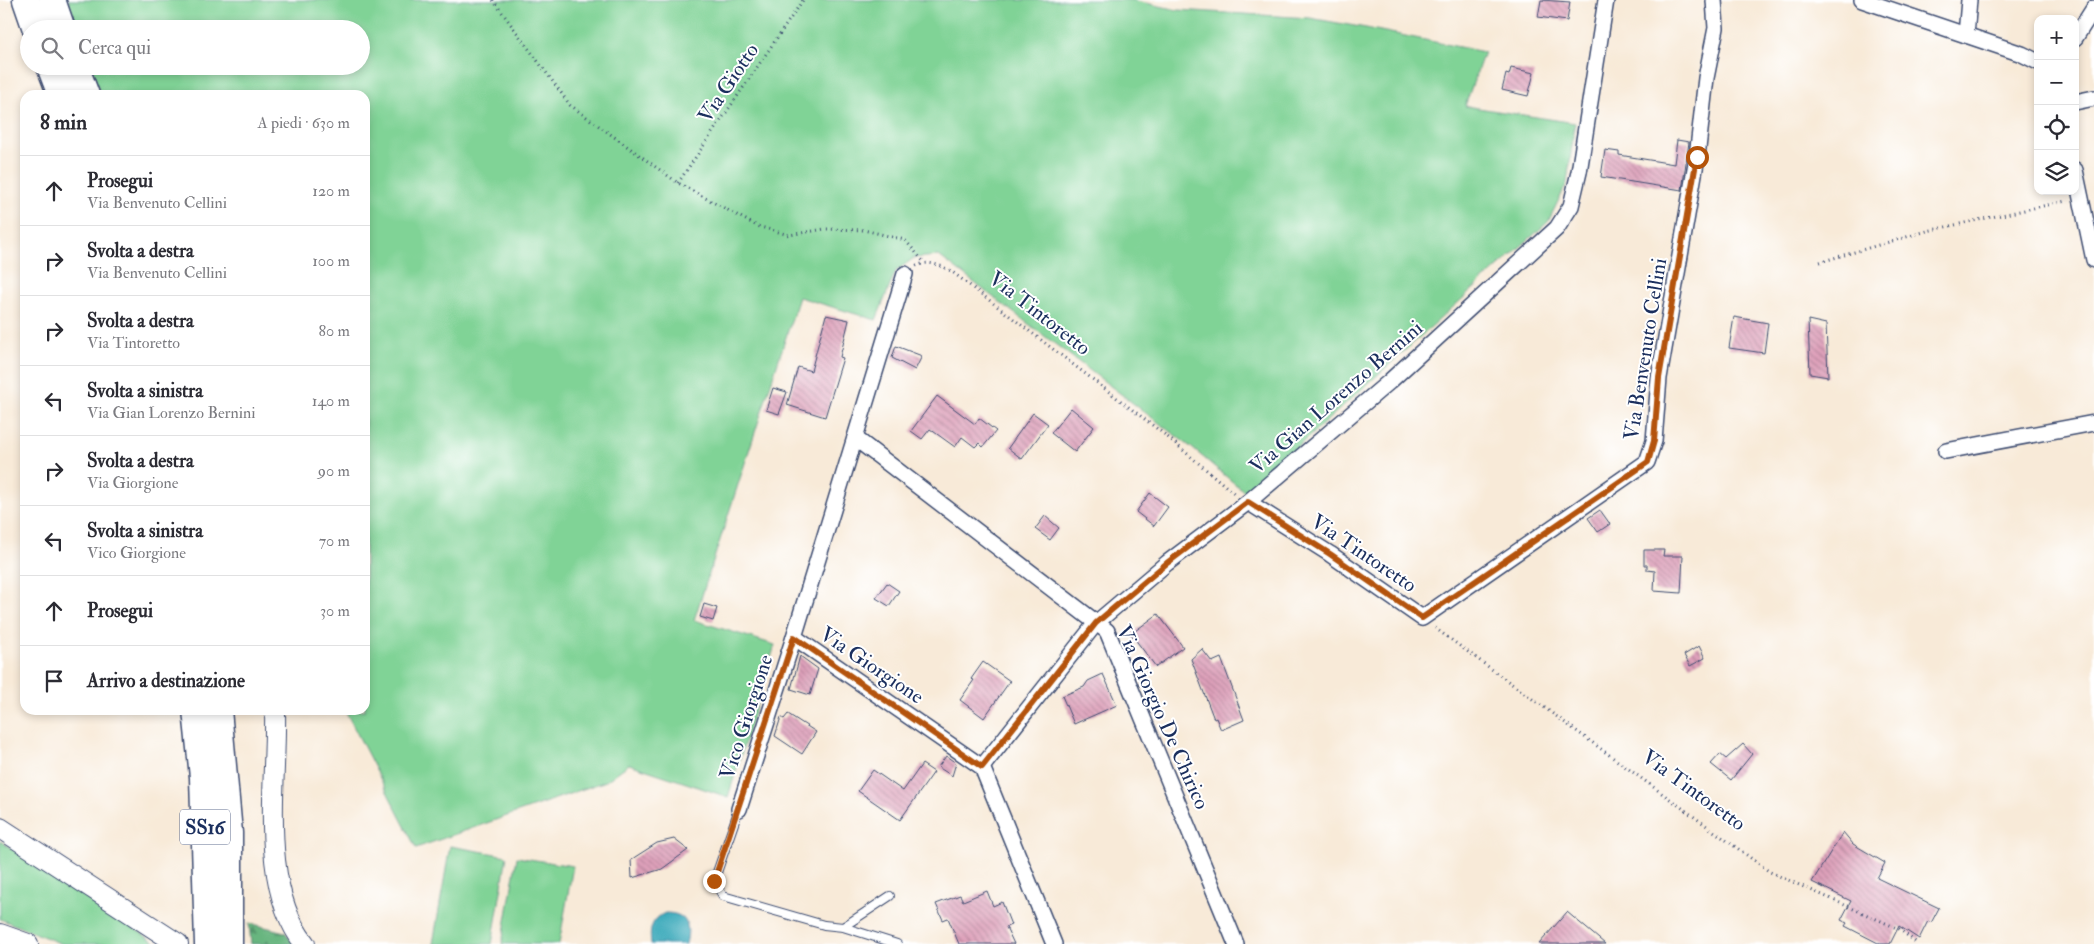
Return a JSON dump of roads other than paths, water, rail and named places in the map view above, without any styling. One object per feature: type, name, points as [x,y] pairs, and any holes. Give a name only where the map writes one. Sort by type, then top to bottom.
[{"type":"highway","points":[[26,0],[33,20]]},
{"type":"highway","points":[[52,0],[59,20]]},
{"type":"highway","points":[[53,75],[59,90]]},
{"type":"highway","points":[[78,75],[84,90]]},
{"type":"highway","name":"SS16","points":[[197,715],[203,777],[208,944]]},
{"type":"highway","name":"SS16","points":[[218,715],[229,833],[229,944]]},
{"type":"highway","points":[[181,942],[194,791],[203,777]]},
{"type":"street","name":"Via Gian Lorenzo Bernini","points":[[982,767],[1096,623],[1167,563],[1248,502],[1389,382],[1557,228],[1571,206],[1579,172],[1606,0]]},
{"type":"street","name":"Via Benvenuto Cellini","points":[[1422,618],[1648,462],[1654,441],[1659,378],[1697,157],[1706,78],[1716,28],[1713,0]]},
{"type":"street","points":[[1862,0],[2022,54],[2034,60]]},
{"type":"street","points":[[1966,35],[1969,0]]},
{"type":"street","points":[[2079,32],[2094,8]]},
{"type":"street","points":[[2079,101],[2094,98]]},
{"type":"street","points":[[2079,189],[2094,260]]},
{"type":"street","name":"Via Giorgione","points":[[905,274],[794,637],[982,767]]},
{"type":"street","points":[[1946,451],[2094,423]]},
{"type":"street","name":"Via Giorgio De Chirico","points":[[855,438],[1107,632],[1236,944]]},
{"type":"street","name":"Via Tintoretto","points":[[1248,502],[1330,554],[1422,618]]},
{"type":"street","name":"Vico Giorgione","points":[[739,809],[794,637]]},
{"type":"street","points":[[275,715],[274,839],[278,888],[285,911],[304,944]]},
{"type":"street","points":[[982,767],[1054,944]]},
{"type":"street","points":[[0,828],[181,942]]},
{"type":"street","points":[[0,934],[28,944]]},
{"type":"lane","points":[[739,809],[714,881],[723,896],[824,926],[843,927],[896,944]]},
{"type":"lane","points":[[843,927],[890,896]]},
{"type":"water","points":[[665,913],[678,915],[685,921],[688,931],[686,944],[651,944],[650,934],[652,926],[660,915]]}]
